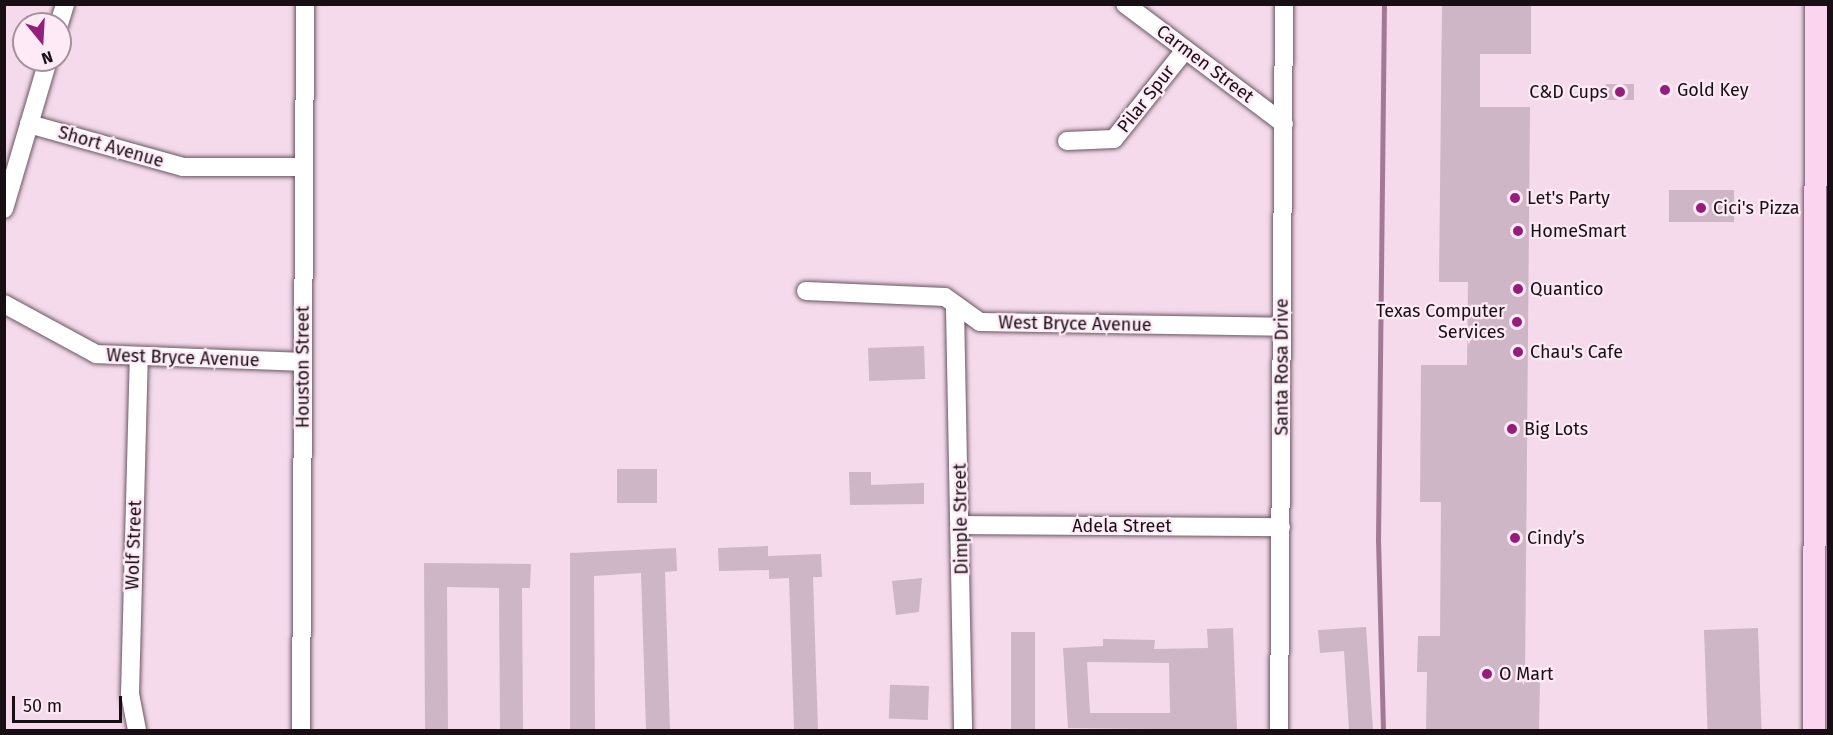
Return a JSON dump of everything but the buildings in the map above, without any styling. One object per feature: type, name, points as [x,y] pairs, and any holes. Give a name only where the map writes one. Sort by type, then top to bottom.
[{"type":"main road","points":[[1814,730],[1816,4]]},
{"type":"street","name":"Houston Street","points":[[301,730],[302,167],[305,4]]},
{"type":"street","name":"Carmen Street","points":[[1125,4],[1284,124]]},
{"type":"street","name":"Santa Rosa Drive","points":[[1279,730],[1284,4]]},
{"type":"street","name":"Pilar Spur","points":[[1067,141],[1114,139],[1185,50]]},
{"type":"street","points":[[4,209],[45,72]]},
{"type":"street","name":"Short Avenue","points":[[30,124],[183,167],[302,167]]},
{"type":"street","name":"West Bryce Avenue","points":[[806,291],[945,297],[955,308],[980,322],[1282,327]]},
{"type":"street","name":"West Bryce Avenue","points":[[4,303],[96,354],[139,358],[303,362]]},
{"type":"street","name":"Dimple Street","points":[[955,308],[963,525],[963,730]]},
{"type":"street","name":"Wolf Street","points":[[137,730],[130,691],[139,358]]},
{"type":"street","name":"Adela Street","points":[[963,525],[1281,526]]},
{"type":"waterway","points":[[1383,730],[1378,541],[1384,4]]},
{"type":"place","name":"Gold Key","points":[[1665,90]]},
{"type":"place","name":"C&D Cups","points":[[1620,92]]},
{"type":"place","name":"Let's Party","points":[[1515,198]]},
{"type":"place","name":"Cici's Pizza","points":[[1701,208]]},
{"type":"place","name":"HomeSmart","points":[[1518,231]]},
{"type":"place","name":"Quantico","points":[[1518,289]]},
{"type":"place","name":"Texas Computer Services","points":[[1517,322]]},
{"type":"place","name":"Chau's Cafe","points":[[1518,352]]},
{"type":"place","name":"Big Lots","points":[[1512,429]]},
{"type":"place","name":"Cindy’s","points":[[1515,538]]},
{"type":"place","name":"O Mart","points":[[1487,674]]}]
